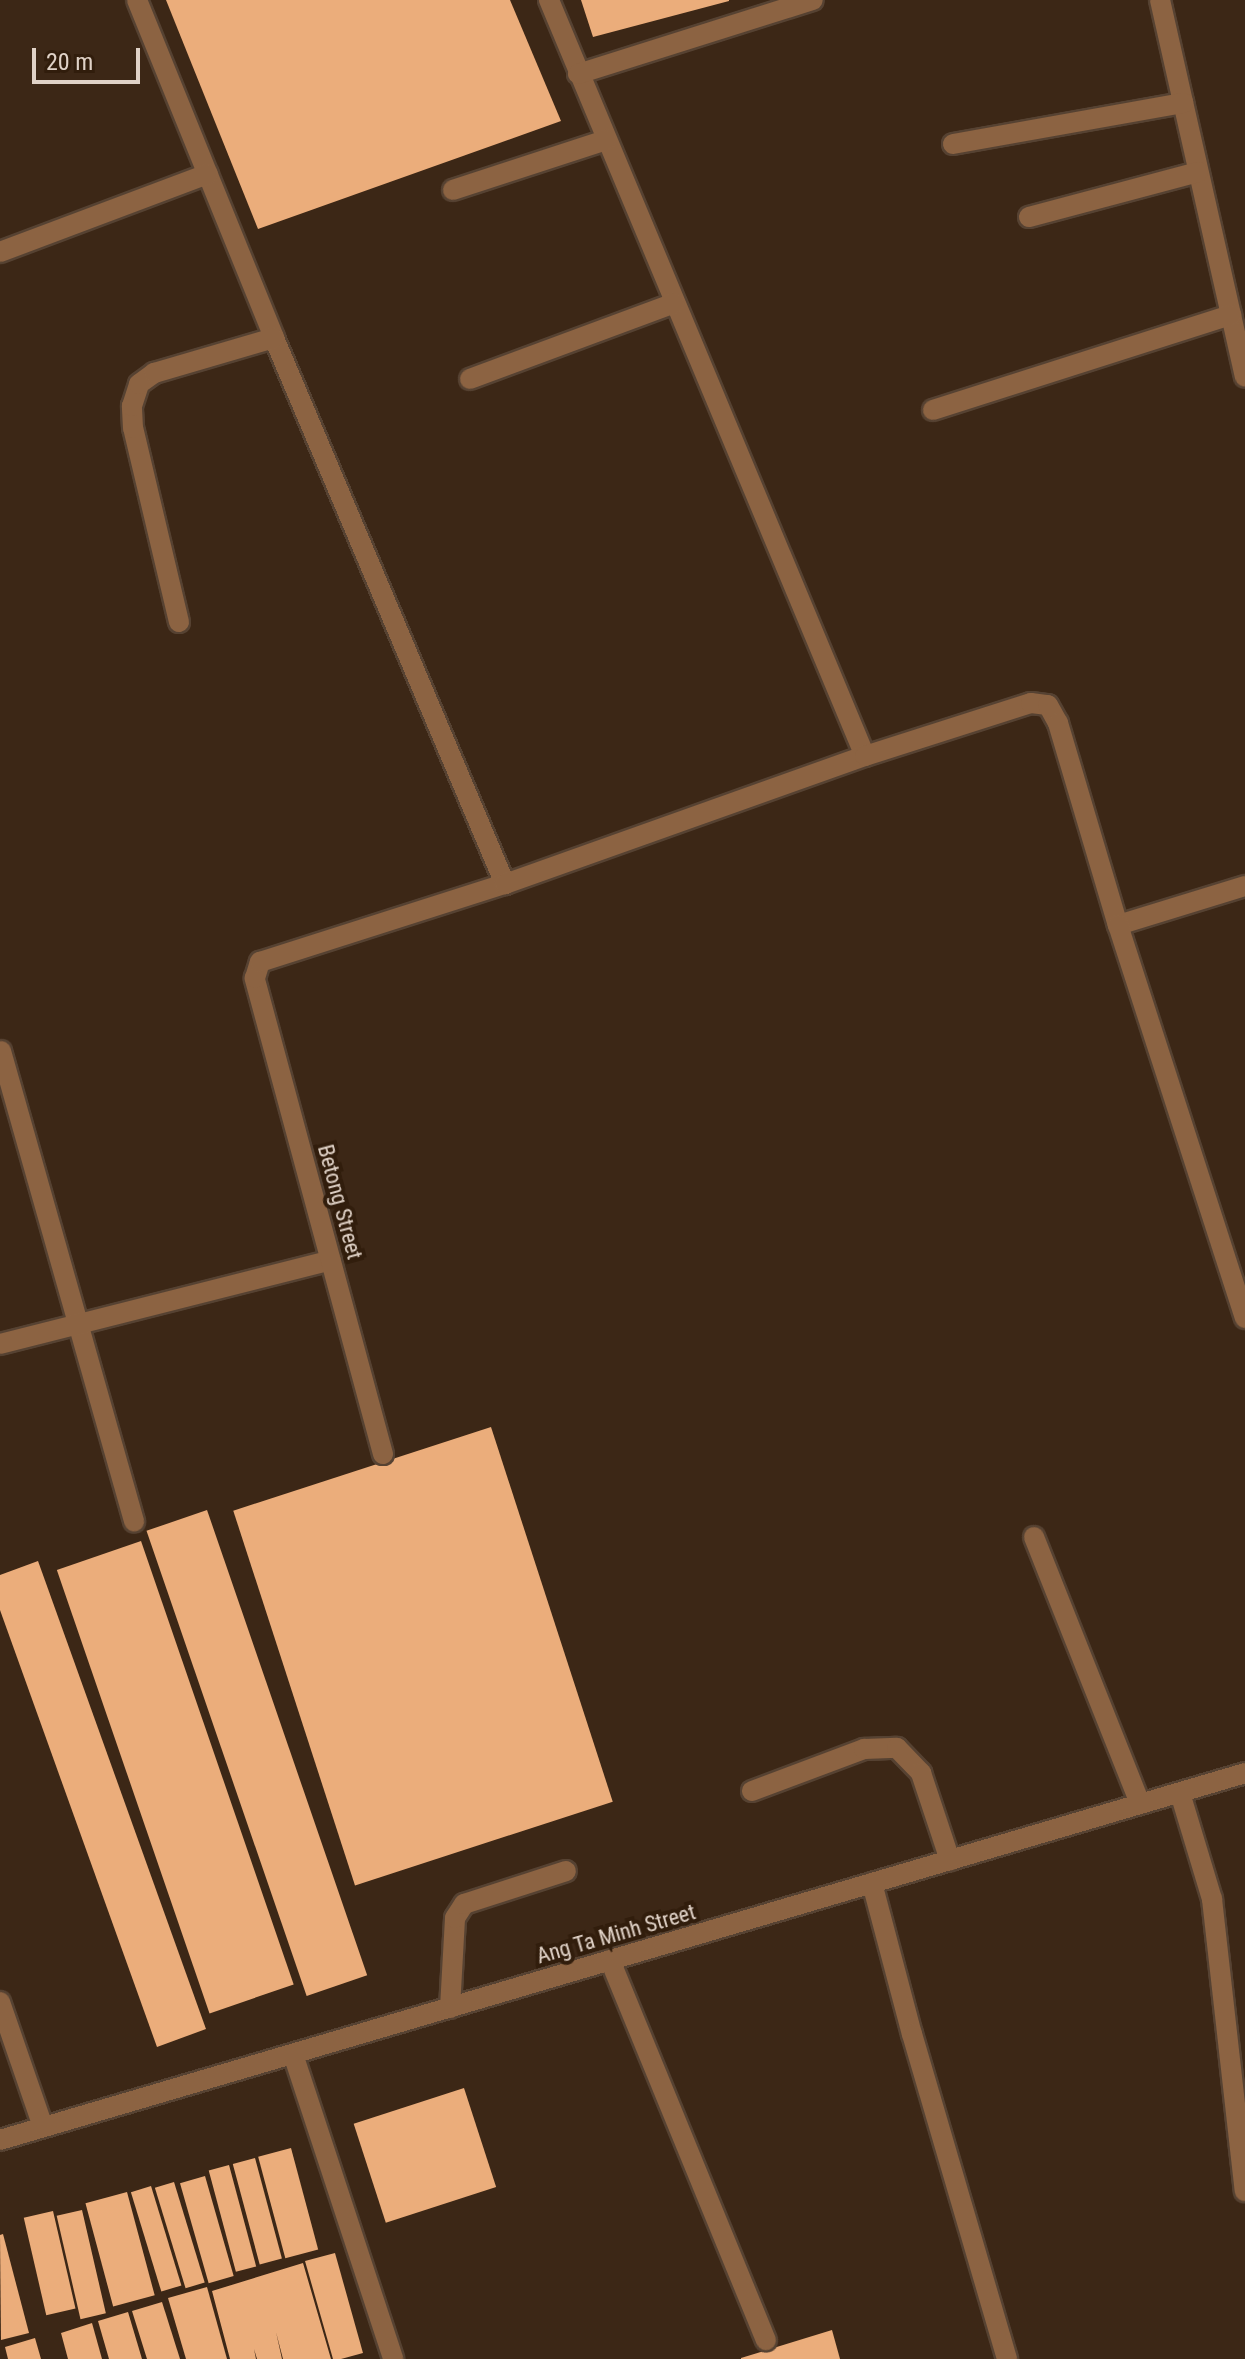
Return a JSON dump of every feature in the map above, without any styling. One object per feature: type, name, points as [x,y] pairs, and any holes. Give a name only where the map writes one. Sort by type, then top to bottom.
[{"type":"street","points":[[137,0],[274,338],[505,884],[865,756],[1031,703],[1048,705],[1058,723],[1118,925],[1245,1318]]},
{"type":"street","points":[[549,0],[865,756]]},
{"type":"street","points":[[578,74],[813,0]]},
{"type":"street","points":[[1160,0],[1245,377]]},
{"type":"street","points":[[953,144],[1183,103]]},
{"type":"street","points":[[453,190],[606,140]]},
{"type":"street","points":[[1029,217],[1198,172]]},
{"type":"street","points":[[0,252],[208,174]]},
{"type":"street","points":[[470,379],[674,303]]},
{"type":"street","points":[[933,410],[1231,315]]},
{"type":"street","points":[[179,622],[133,428],[132,406],[139,384],[154,373],[274,338]]},
{"type":"street","name":"Betong Street","points":[[383,1454],[255,978],[260,962],[505,884]]},
{"type":"street","points":[[1118,925],[1245,886]]},
{"type":"street","points":[[1,1051],[134,1522]]},
{"type":"street","points":[[0,1344],[331,1260]]},
{"type":"street","points":[[1034,1537],[1140,1804]]},
{"type":"street","points":[[752,1791],[864,1749],[897,1748],[921,1773],[950,1860]]},
{"type":"street","name":"Ang Ta Minh Street","points":[[0,2140],[1245,1773]]},
{"type":"street","points":[[1180,1793],[1212,1899],[1245,2191]]},
{"type":"street","points":[[450,2008],[455,1918],[464,1904],[566,1871]]},
{"type":"street","points":[[872,1883],[912,2034],[1007,2359]]},
{"type":"street","points":[[610,1960],[766,2340]]},
{"type":"street","points":[[0,2002],[43,2127]]},
{"type":"street","points":[[293,2054],[393,2359]]},
{"type":"building","points":[[166,0],[510,0],[561,121],[258,229]]},
{"type":"building","points":[[581,0],[729,0],[729,1],[593,37]]},
{"type":"building","points":[[491,1427],[613,1802],[355,1885],[233,1511]]},
{"type":"building","points":[[207,1510],[367,1975],[307,1996],[146,1531]]},
{"type":"building","points":[[141,1541],[294,1984],[210,2013],[57,1570]]},
{"type":"building","points":[[38,1561],[206,2029],[157,2047],[0,1610],[0,1575]]},
{"type":"building","points":[[464,2088],[496,2187],[386,2223],[354,2124]]},
{"type":"building","points":[[291,2148],[318,2249],[285,2258],[258,2157]]},
{"type":"building","points":[[255,2158],[282,2258],[260,2264],[233,2164]]},
{"type":"building","points":[[229,2165],[256,2266],[236,2272],[209,2170]]},
{"type":"building","points":[[205,2176],[234,2276],[209,2283],[180,2183]]},
{"type":"building","points":[[174,2182],[205,2282],[186,2288],[155,2188]]},
{"type":"building","points":[[151,2186],[181,2285],[161,2292],[131,2192]]},
{"type":"building","points":[[127,2192],[155,2295],[113,2306],[85,2203]]},
{"type":"building","points":[[82,2210],[106,2313],[81,2319],[57,2216]]},
{"type":"building","points":[[53,2211],[75,2308],[46,2315],[24,2218]]},
{"type":"building","points":[[3,2234],[29,2333],[1,2340],[0,2235]]},
{"type":"building","points":[[335,2253],[363,2353],[341,2359],[333,2359],[305,2261]]},
{"type":"building","points":[[303,2263],[331,2359],[283,2359],[276,2332],[282,2359],[257,2359],[254,2349],[256,2359],[230,2359],[212,2291]]},
{"type":"building","points":[[207,2287],[227,2359],[186,2359],[168,2298]]},
{"type":"building","points":[[162,2302],[180,2359],[147,2359],[132,2311]]},
{"type":"building","points":[[128,2312],[142,2359],[109,2359],[98,2321]]},
{"type":"building","points":[[92,2323],[102,2359],[68,2359],[61,2333]]},
{"type":"building","points":[[832,2330],[840,2359],[741,2359],[741,2358]]},
{"type":"building","points":[[35,2338],[41,2359],[8,2359],[5,2347]]}]
